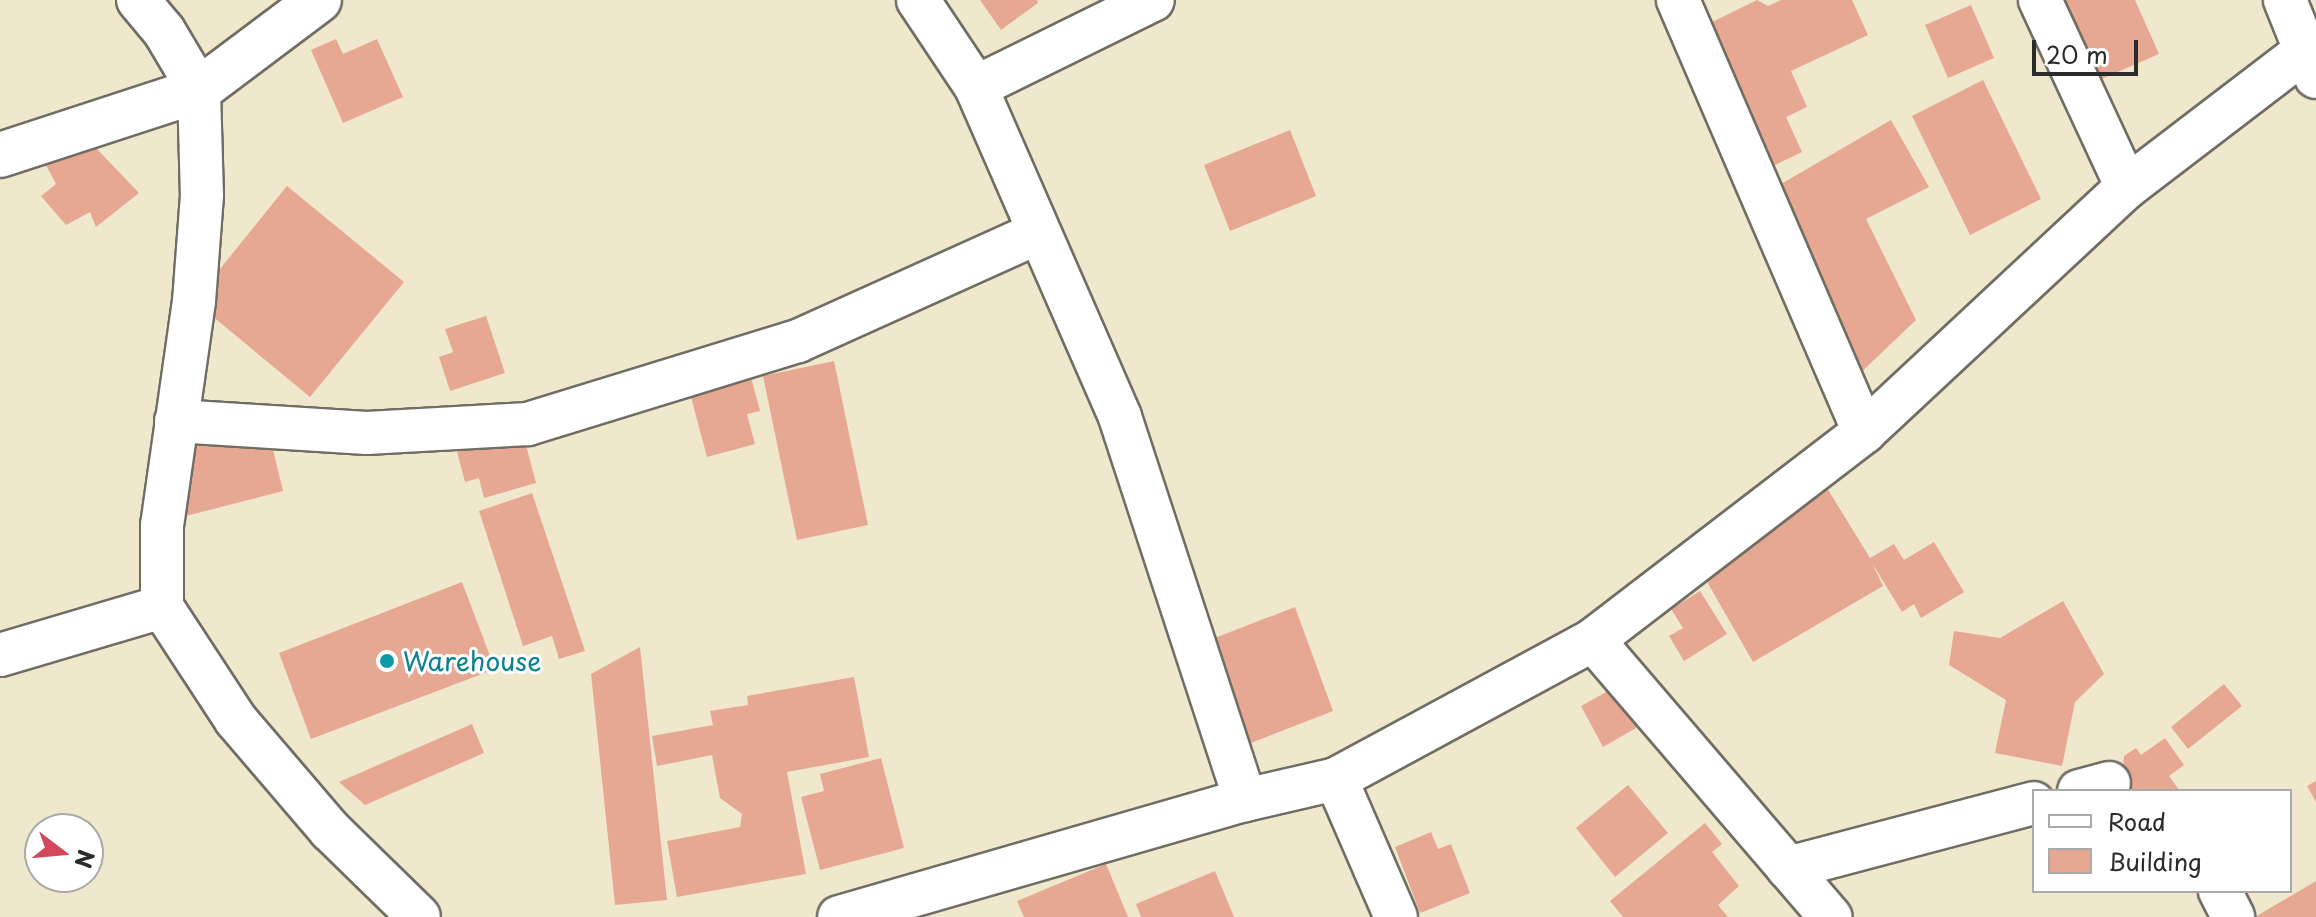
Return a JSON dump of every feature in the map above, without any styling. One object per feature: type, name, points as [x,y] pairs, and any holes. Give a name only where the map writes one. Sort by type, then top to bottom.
[{"type":"street","points":[[138,0],[164,31],[199,90],[202,195],[162,525],[162,607],[236,720],[330,830],[419,917]]},
{"type":"street","points":[[0,155],[199,90],[319,0]]},
{"type":"street","points":[[918,0],[976,87],[1037,233],[1120,417],[1245,800]]},
{"type":"street","points":[[976,87],[1153,0]]},
{"type":"street","points":[[1678,0],[1864,432]]},
{"type":"street","points":[[2040,0],[2127,187]]},
{"type":"street","points":[[839,917],[904,909],[1245,800],[1336,779],[1593,640],[1864,432],[2127,187],[2311,65],[2285,0]]},
{"type":"street","points":[[176,421],[367,433],[528,424],[798,341],[1037,233]]},
{"type":"street","points":[[0,655],[162,607]]},
{"type":"street","points":[[1593,640],[1830,917]]},
{"type":"street","points":[[1336,779],[1396,917]]},
{"type":"street","points":[[1788,868],[2032,804]]},
{"type":"street","points":[[2221,893],[2233,917]]},
{"type":"building","points":[[980,0],[1037,0],[1038,3],[1001,30]]},
{"type":"building","points":[[1757,0],[1768,6],[1781,0],[1852,0],[1868,35],[1791,71],[1807,107],[1786,117],[1802,152],[1773,166],[1708,24]]},
{"type":"building","points":[[2054,0],[2135,0],[2159,54],[2090,84]]},
{"type":"building","points":[[1971,5],[1994,58],[1948,78],[1925,25]]},
{"type":"building","points":[[336,39],[343,54],[377,39],[403,97],[343,123],[311,50]]},
{"type":"building","points":[[1983,80],[2041,199],[1970,235],[1912,116]]},
{"type":"building","points":[[1891,120],[1929,187],[1866,219],[1916,320],[1855,378],[1794,254],[1809,247],[1776,187]]},
{"type":"building","points":[[1290,130],[1316,196],[1230,231],[1204,165]]},
{"type":"building","points":[[97,149],[139,193],[96,227],[90,212],[66,225],[41,196],[56,184],[46,165]]},
{"type":"building","points":[[287,186],[404,282],[310,397],[194,301]]},
{"type":"building","points":[[486,316],[505,373],[450,391],[439,357],[453,352],[445,329]]},
{"type":"building","points":[[834,361],[868,525],[797,540],[763,376]]},
{"type":"building","points":[[749,370],[760,411],[747,414],[755,444],[707,457],[688,386]]},
{"type":"building","points":[[268,429],[283,491],[182,517],[183,450]]},
{"type":"building","points":[[522,430],[536,483],[484,498],[479,478],[465,482],[456,448]]},
{"type":"building","points":[[1824,483],[1870,558],[1894,544],[1904,560],[1934,542],[1964,592],[1921,618],[1914,604],[1902,612],[1872,563],[1883,586],[1753,662],[1694,559]]},
{"type":"building","name":"Warehouse","points":[[532,493],[585,651],[559,659],[552,636],[523,646],[479,511]]},
{"type":"building","name":"Warehouse","points":[[462,582],[495,669],[311,739],[279,653]]},
{"type":"building","points":[[1700,591],[1727,634],[1684,661],[1669,636],[1683,628],[1671,609]]},
{"type":"building","points":[[2063,601],[2104,674],[2075,702],[2062,766],[1995,753],[2006,700],[1949,665],[1954,631],[2000,638]]},
{"type":"building","points":[[1295,607],[1333,711],[1251,743],[1212,639]]},
{"type":"building","points":[[640,647],[667,900],[615,905],[591,674]]},
{"type":"building","points":[[854,677],[869,757],[787,772],[806,874],[677,897],[667,841],[740,827],[742,814],[720,798],[712,755],[657,766],[652,736],[713,725],[710,711],[748,705],[747,696]]},
{"type":"building","points":[[2224,684],[2242,706],[2188,749],[2171,727]]},
{"type":"building","points":[[1619,685],[1641,725],[1603,747],[1581,706]]},
{"type":"building","points":[[472,724],[484,753],[365,805],[339,782]]},
{"type":"building","points":[[2165,738],[2184,765],[2169,776],[2179,789],[2121,789],[2124,756],[2136,748],[2141,755]]},
{"type":"building","points":[[881,758],[904,848],[820,870],[801,797],[824,791],[820,774]]},
{"type":"building","points":[[2316,781],[2316,802],[2307,786]]},
{"type":"building","points":[[1628,785],[1668,833],[1615,877],[1576,828]]},
{"type":"building","points":[[1705,823],[1722,844],[1712,852],[1739,886],[1718,905],[1728,917],[1623,917],[1610,901]]},
{"type":"building","points":[[1431,832],[1438,849],[1451,844],[1470,893],[1420,913],[1395,847]]},
{"type":"building","points":[[1106,864],[1128,917],[1024,917],[1017,901]]},
{"type":"building","points":[[1215,871],[1234,917],[1141,917],[1136,904]]},
{"type":"building","points":[[2316,881],[2316,917],[2255,917]]},
{"type":"place","name":"Warehouse","points":[[387,661]]}]
